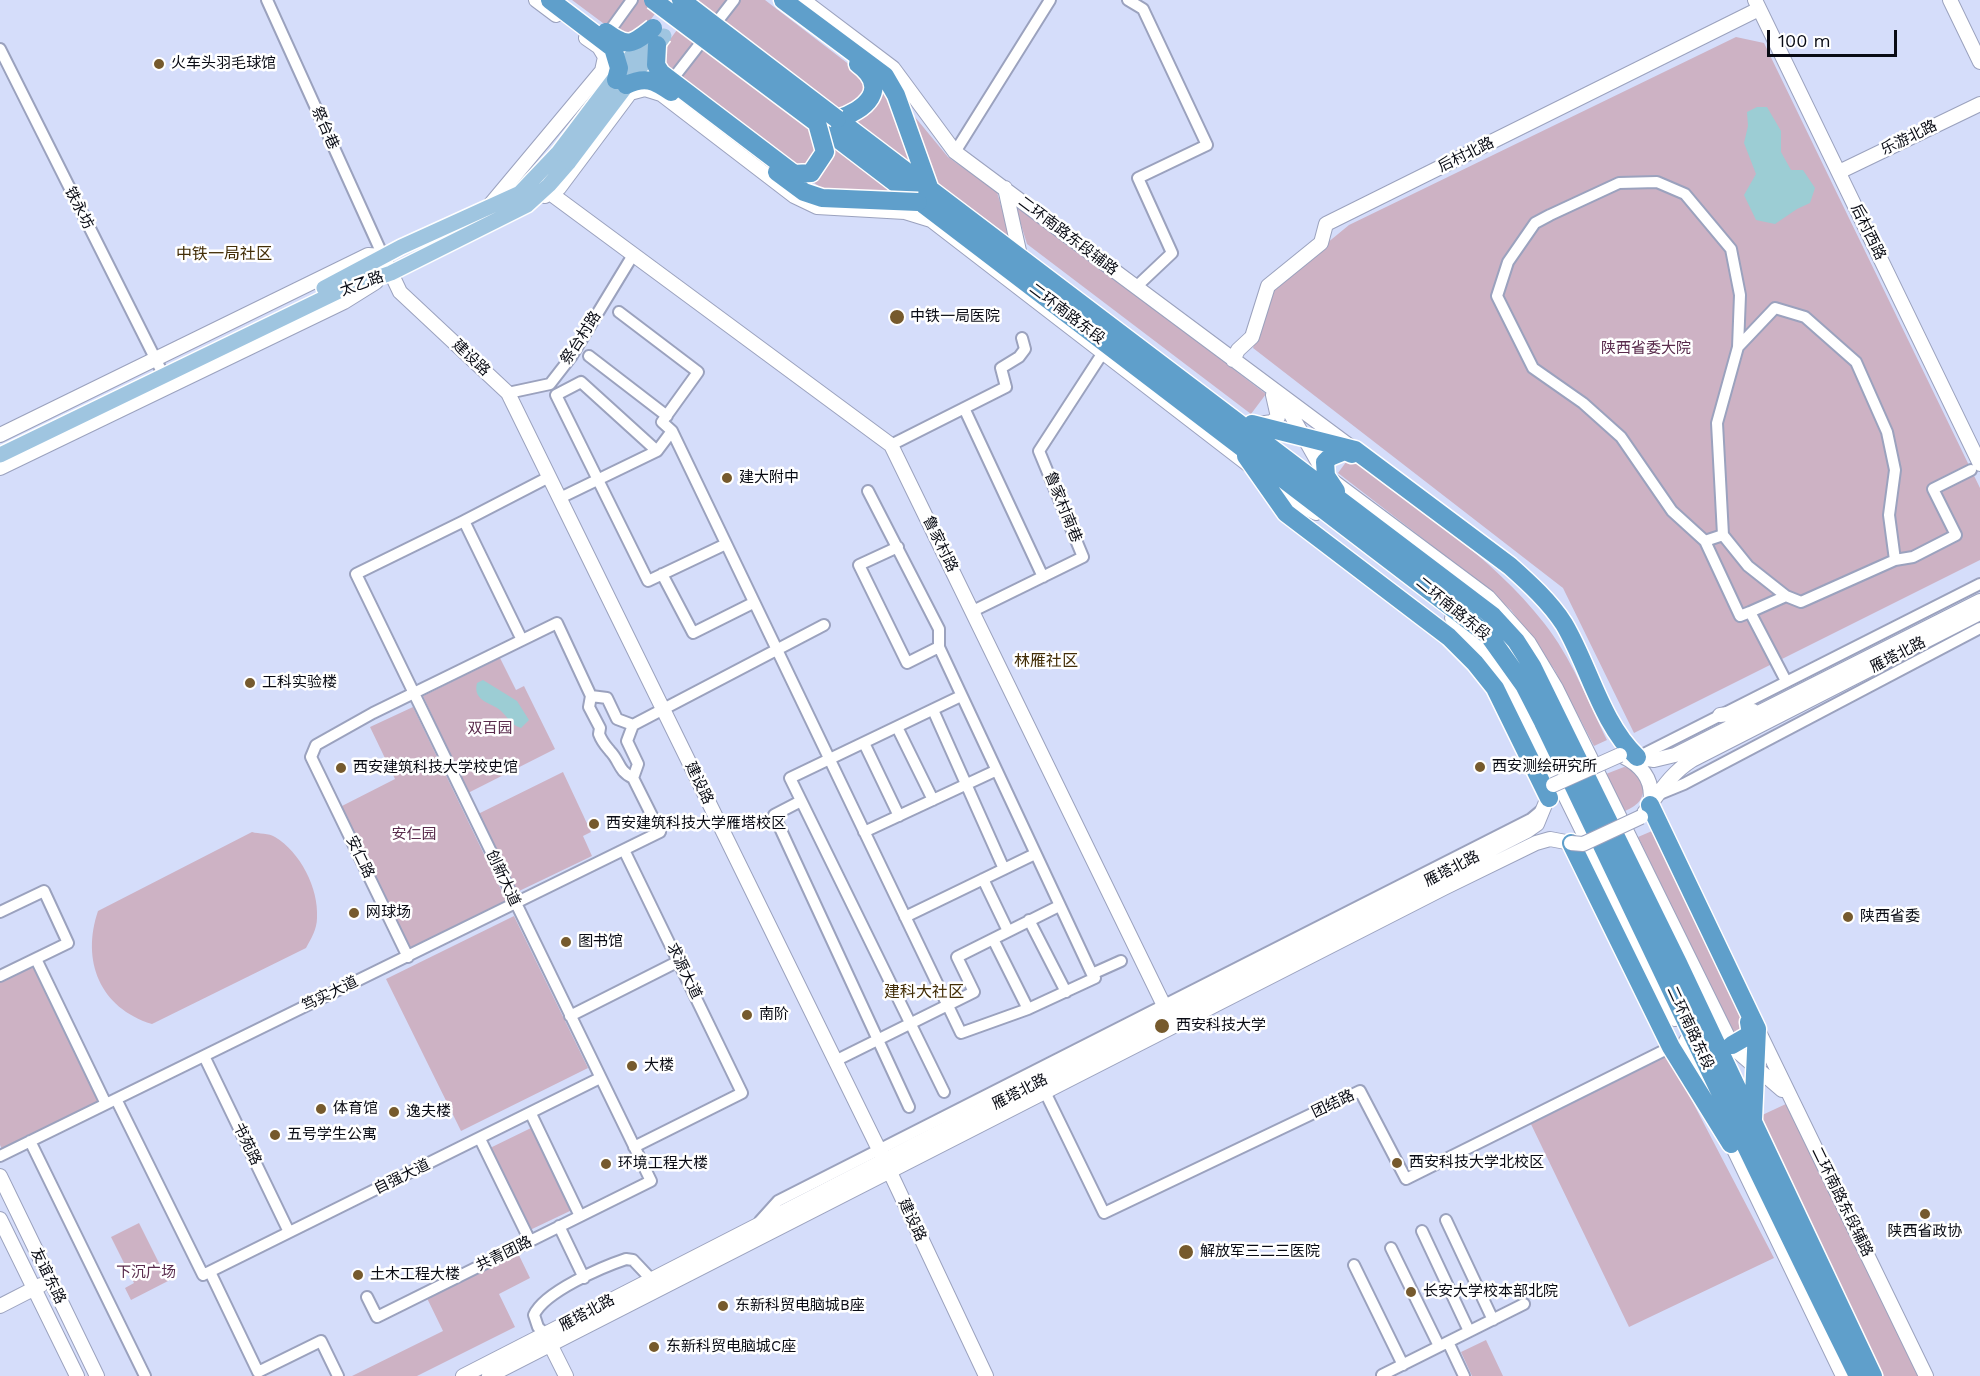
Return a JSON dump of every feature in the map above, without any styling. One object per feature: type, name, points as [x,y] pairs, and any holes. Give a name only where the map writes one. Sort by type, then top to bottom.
[{"type":"highway","points":[[550,0],[614,48],[619,69],[618,82],[640,79],[655,81],[804,192],[822,198],[924,196],[1021,260],[1212,402],[1334,488]]},
{"type":"highway","points":[[564,0],[624,44],[658,36],[691,0]]},
{"type":"highway","name":"二环南路东段","points":[[653,0],[817,123],[924,196]]},
{"type":"highway","points":[[674,0],[658,36],[656,65],[661,73],[794,174],[812,173],[825,152],[817,123]]},
{"type":"highway","name":"二环南路东段","points":[[681,0],[837,119],[924,196],[952,227],[1237,442],[1300,499],[1489,636],[1524,685],[1704,1056],[1736,1129],[1858,1376]]},
{"type":"highway","points":[[773,0],[868,71],[873,89],[869,103],[852,115],[837,119]]},
{"type":"highway","points":[[783,0],[885,76],[896,95],[924,196]]},
{"type":"highway","points":[[1212,402],[1230,408],[1253,424],[1334,488]]},
{"type":"highway","points":[[1253,424],[1355,450],[1532,585],[1563,623],[1629,756]]},
{"type":"highway","points":[[1237,442],[1286,513],[1449,637],[1475,663],[1495,688],[1550,796]]},
{"type":"highway","points":[[1334,488],[1325,462],[1330,457],[1345,451],[1352,454],[1511,576],[1540,606],[1565,641],[1629,756]]},
{"type":"highway","name":"二环南路东段","points":[[1334,488],[1493,616],[1516,641],[1532,666],[1678,963],[1874,1376]]},
{"type":"highway","points":[[1300,499],[1293,511],[1446,625],[1470,647],[1498,683],[1542,772],[1550,796]]},
{"type":"highway","points":[[1649,806],[1655,829],[1752,1027],[1749,1036],[1732,1045]]},
{"type":"highway","points":[[1649,806],[1757,1029],[1753,1124]]},
{"type":"highway","points":[[1571,843],[1671,1047],[1731,1144]]},
{"type":"main road","points":[[536,0],[599,47],[618,82],[661,94],[794,196],[817,207],[905,212],[952,227]]},
{"type":"main road","name":"二环南路东段辅路","points":[[803,0],[893,68],[955,152],[1355,450]]},
{"type":"main road","points":[[1950,0],[1980,62]]},
{"type":"main road","name":"后村西路","points":[[1757,5],[1839,172],[1976,467]]},
{"type":"main road","name":"后村北路","points":[[1233,360],[1238,350],[1252,337],[1269,286],[1321,243],[1326,225],[1757,5]]},
{"type":"main road","name":"太乙路","points":[[0,455],[339,291],[391,273],[527,205],[549,185],[563,157],[618,82],[658,36]]},
{"type":"main road","points":[[527,205],[560,189],[618,82]]},
{"type":"main road","points":[[490,205],[618,82]]},
{"type":"main road","name":"乐游北路","points":[[1839,172],[1980,104]]},
{"type":"main road","name":"太乙路","points":[[0,445],[158,363],[340,280],[383,256],[520,193],[563,157]]},
{"type":"main road","points":[[1005,188],[1021,260]]},
{"type":"main road","name":"鲁家村路","points":[[550,193],[891,445],[1169,1015]]},
{"type":"main road","points":[[931,220],[1102,354],[1257,471],[1300,499],[1450,616],[1476,640],[1501,670],[1688,1045],[1731,1144],[1843,1376]]},
{"type":"main road","name":"建设路","points":[[383,256],[400,292],[508,393],[884,1160],[986,1376]]},
{"type":"main road","points":[[0,468],[344,302],[391,273]]},
{"type":"main road","points":[[0,435],[158,363]]},
{"type":"main road","points":[[1253,424],[1272,422],[1278,417],[1275,399],[1269,388]]},
{"type":"main road","points":[[1281,397],[1334,488],[1473,585],[1513,623],[1529,643],[1552,681],[1732,1045]]},
{"type":"main road","name":"雁塔北路","points":[[1629,756],[1654,760],[1675,755],[1980,601]]},
{"type":"main road","name":"雁塔北路","points":[[463,1376],[548,1340],[884,1160],[1045,1092],[1169,1015],[1536,843],[1550,839],[1583,844],[1649,806],[1677,769],[1692,760],[1980,613]]},
{"type":"main road","points":[[1720,715],[1761,710]]},
{"type":"main road","points":[[1550,796],[1629,756],[1648,777],[1652,791],[1649,806]]},
{"type":"main road","name":"雁塔北路","points":[[489,1376],[651,1280],[1527,831],[1537,824],[1550,796]]},
{"type":"main road","points":[[1708,1029],[1732,1045],[1775,1081],[1793,1103]]},
{"type":"main road","name":"二环南路东段辅路","points":[[1757,1029],[1926,1376]]},
{"type":"main road","name":"友谊东路","points":[[0,1176],[97,1376]]},
{"type":"main road","name":"友谊东路","points":[[0,1220],[77,1376]]},
{"type":"main road","points":[[0,1306],[50,1281]]},
{"type":"main road","points":[[548,1340],[566,1376]]},
{"type":"street","name":"祭台巷","points":[[267,0],[383,256]]},
{"type":"street","points":[[599,47],[632,0]]},
{"type":"street","points":[[661,94],[734,0]]},
{"type":"street","points":[[955,152],[1050,0]]},
{"type":"street","points":[[1128,0],[1143,9],[1207,145],[1138,178],[1172,253],[1136,287]]},
{"type":"street","name":"铁永坊","points":[[0,49],[158,363]]},
{"type":"street","points":[[1785,596],[1740,616],[1705,541],[1672,510],[1621,438],[1583,403],[1533,368],[1497,296],[1508,262],[1535,224],[1619,183],[1657,182],[1685,194],[1731,249],[1740,295],[1738,347],[1717,423],[1723,535],[1748,566],[1785,596],[1801,602],[1895,560],[1913,557],[1956,535],[1933,489],[1976,467]]},
{"type":"street","name":"祭台村路","points":[[508,393],[550,384],[571,357],[633,255]]},
{"type":"street","points":[[1738,347],[1775,308],[1805,317],[1856,363],[1887,432],[1895,470],[1890,515],[1895,560]]},
{"type":"street","points":[[620,312],[698,372],[662,422],[672,431],[961,1033],[1028,1009],[1095,978],[995,771],[939,647],[939,629],[868,491]]},
{"type":"street","points":[[891,445],[1006,387],[1001,368],[1019,357],[1025,350],[1022,338]]},
{"type":"street","name":"鲁家村南巷","points":[[973,611],[1083,557],[1040,451],[1102,354]]},
{"type":"street","points":[[589,356],[666,416]]},
{"type":"street","points":[[657,451],[581,382],[556,394],[648,581],[726,544]]},
{"type":"street","points":[[964,408],[1043,577]]},
{"type":"street","points":[[560,498],[657,451],[672,431]]},
{"type":"street","points":[[522,640],[464,520],[549,477]]},
{"type":"street","name":"创新大道","points":[[464,520],[356,574],[651,1181]]},
{"type":"street","points":[[1705,541],[1723,535]]},
{"type":"street","points":[[898,547],[859,565],[907,663],[939,647]]},
{"type":"street","points":[[662,574],[693,633],[753,603]]},
{"type":"street","points":[[1629,756],[1720,715],[1980,584]]},
{"type":"street","points":[[1750,612],[1786,681]]},
{"type":"street","points":[[416,694],[557,623],[591,696],[590,707],[600,728]]},
{"type":"street","points":[[610,750],[627,741],[633,725],[662,708],[824,625]]},
{"type":"street","points":[[1649,806],[1694,778],[1980,628]]},
{"type":"street","name":"安仁路","points":[[408,957],[311,757],[316,744],[416,694]]},
{"type":"street","points":[[591,696],[607,698],[617,719],[633,725]]},
{"type":"street","points":[[944,1092],[790,778],[961,696]]},
{"type":"street","points":[[933,710],[1004,869]]},
{"type":"street","points":[[617,719],[600,728],[598,734],[622,772],[633,778],[638,764],[627,741]]},
{"type":"street","points":[[897,727],[933,800]]},
{"type":"street","points":[[864,743],[899,816]]},
{"type":"street","points":[[864,832],[995,771]]},
{"type":"street","name":"笃实大道","points":[[0,1156],[660,832],[633,778]]},
{"type":"street","points":[[801,801],[774,815],[909,1107]]},
{"type":"street","name":"求源大道","points":[[624,850],[742,1093],[634,1147]]},
{"type":"street","points":[[905,917],[1035,854]]},
{"type":"street","points":[[983,879],[1008,931]]},
{"type":"street","points":[[0,912],[44,891],[68,944],[0,976]]},
{"type":"street","points":[[835,1060],[974,992],[957,957],[1059,906]]},
{"type":"street","points":[[1029,920],[1066,992]]},
{"type":"street","points":[[993,939],[1028,1009]]},
{"type":"street","points":[[36,958],[111,1101],[207,1273],[258,1372],[321,1341],[338,1376]]},
{"type":"street","points":[[570,1016],[679,961]]},
{"type":"street","points":[[1092,974],[1121,961]]},
{"type":"street","name":"团结路","points":[[1045,1092],[1104,1214],[1360,1091],[1406,1179],[1671,1047]]},
{"type":"street","name":"书苑路","points":[[204,1056],[289,1232]]},
{"type":"street","name":"自强大道","points":[[207,1273],[600,1078]]},
{"type":"street","points":[[531,1114],[580,1216]]},
{"type":"street","points":[[480,1139],[530,1241]]},
{"type":"street","points":[[30,1141],[145,1376]]},
{"type":"street","name":"共青团路","points":[[367,1297],[377,1317],[651,1181]]},
{"type":"street","points":[[1446,1220],[1493,1320]]},
{"type":"street","points":[[559,1226],[584,1278]]},
{"type":"street","points":[[1422,1231],[1469,1331]]},
{"type":"street","points":[[1391,1248],[1464,1376]]},
{"type":"street","points":[[548,1340],[534,1316],[537,1308],[549,1297],[626,1259],[633,1260],[651,1280]]},
{"type":"street","points":[[1354,1265],[1399,1370]]},
{"type":"street","points":[[1382,1375],[1399,1370],[1444,1344],[1524,1304]]},
{"type":"green space","points":[[572,0],[665,0],[641,33],[619,35]]},
{"type":"green space","points":[[699,0],[765,0],[885,92],[911,159],[882,197],[828,193],[663,72],[660,53]]},
{"type":"green space","name":"陕西省委大院","points":[[1736,37],[1764,43],[1980,488],[1980,560],[1634,733],[1563,588],[1253,348],[1270,290],[1349,225]]},
{"type":"green space","points":[[905,105],[948,157],[997,192],[1010,237],[932,179]]},
{"type":"green space","points":[[1014,202],[1266,394],[1251,414],[1027,244]]},
{"type":"green space","points":[[1349,458],[1452,534],[1501,576],[1523,599],[1563,650],[1607,740],[1594,746],[1554,669],[1511,610],[1479,582],[1338,473]]},
{"type":"green space","name":"双百园","points":[[500,658],[516,690],[524,686],[555,749],[468,793],[423,696]]},
{"type":"green space","name":"安仁园","points":[[413,707],[508,904],[411,952],[340,807],[395,779],[370,727]]},
{"type":"green space","points":[[1624,767],[1630,768],[1644,781],[1640,800],[1625,811],[1606,774]]},
{"type":"green space","points":[[563,772],[591,832],[583,836],[592,856],[515,893],[478,814]]},
{"type":"green space","points":[[1652,831],[1746,1024],[1745,1028],[1733,1033],[1638,837]]},
{"type":"green space","points":[[252,832],[273,836],[284,844],[300,861],[306,872],[315,895],[317,922],[306,948],[152,1024],[134,1017],[119,1007],[99,980],[94,965],[93,930],[98,911]]},
{"type":"green space","points":[[514,916],[588,1068],[461,1131],[386,979]]},
{"type":"green space","points":[[36,959],[106,1104],[4,1154],[0,1145],[0,976]]},
{"type":"green space","points":[[1665,1049],[1774,1258],[1629,1327],[1528,1118]]},
{"type":"green space","points":[[1788,1103],[1919,1376],[1884,1376],[1758,1117]]},
{"type":"green space","points":[[531,1128],[572,1210],[530,1230],[490,1148]]},
{"type":"green space","name":"下沉广场","points":[[139,1223],[168,1281],[131,1300],[125,1288],[134,1283],[111,1237]]},
{"type":"green space","points":[[515,1247],[530,1278],[499,1294],[515,1327],[417,1376],[352,1376],[443,1331],[424,1292]]},
{"type":"green space","points":[[1486,1340],[1503,1376],[1472,1376],[1461,1352]]},
{"type":"shaded area","points":[[1757,107],[1767,107],[1781,131],[1781,152],[1791,170],[1803,170],[1815,188],[1810,203],[1775,224],[1756,220],[1744,195],[1756,174],[1744,143],[1748,126],[1747,112]]},
{"type":"shaded area","points":[[483,680],[517,701],[529,720],[521,728],[478,695],[477,683]]},
{"type":"place","name":"火车头羽毛球馆","points":[[159,64]]},
{"type":"place","name":"中铁一局医院","points":[[897,317]]},
{"type":"place","name":"建大附中","points":[[727,478]]},
{"type":"place","name":"工科实验楼","points":[[250,683]]},
{"type":"place","name":"西安测绘研究所","points":[[1480,767]]},
{"type":"place","name":"西安建筑科技大学校史馆","points":[[341,768]]},
{"type":"place","name":"西安建筑科技大学雁塔校区","points":[[594,824]]},
{"type":"place","name":"网球场","points":[[354,913]]},
{"type":"place","name":"陕西省委","points":[[1848,917]]},
{"type":"place","name":"图书馆","points":[[566,942]]},
{"type":"place","name":"南阶","points":[[747,1015]]},
{"type":"place","name":"西安科技大学","points":[[1162,1026]]},
{"type":"place","name":"大楼","points":[[632,1066]]},
{"type":"place","name":"体育馆","points":[[321,1109]]},
{"type":"place","name":"逸夫楼","points":[[394,1112]]},
{"type":"place","name":"五号学生公寓","points":[[275,1135]]},
{"type":"place","name":"西安科技大学北校区","points":[[1397,1163]]},
{"type":"place","name":"环境工程大楼","points":[[606,1164]]},
{"type":"place","name":"陕西省政协","points":[[1925,1214]]},
{"type":"place","name":"解放军三二三医院","points":[[1186,1252]]},
{"type":"place","name":"土木工程大楼","points":[[358,1275]]},
{"type":"place","name":"长安大学校本部北院","points":[[1411,1292]]},
{"type":"place","name":"东新科贸电脑城B座","points":[[723,1306]]},
{"type":"place","name":"东新科贸电脑城C座","points":[[654,1347]]},
{"type":"district","name":"中铁一局社区","points":[[224,254]]},
{"type":"district","name":"林雁社区","points":[[1046,661]]},
{"type":"district","name":"建科大社区","points":[[924,992]]}]
